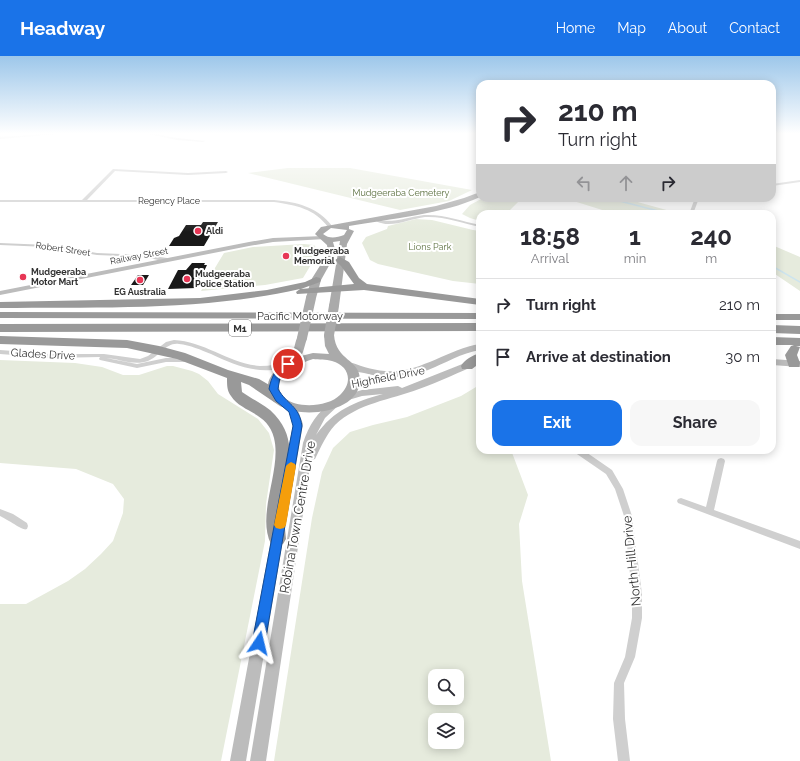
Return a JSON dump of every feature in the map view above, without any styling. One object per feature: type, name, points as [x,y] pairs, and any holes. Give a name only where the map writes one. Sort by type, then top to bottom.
[{"type":"highway","points":[[340,260],[345,264],[355,280],[364,287]]},
{"type":"highway","points":[[0,305],[163,303],[200,301],[313,289],[364,287],[476,301]]},
{"type":"highway","name":"Pacific Motorway","points":[[0,315],[476,316]]},
{"type":"highway","points":[[776,317],[800,317]]},
{"type":"highway","name":"Pacific Motorway","points":[[0,328],[476,327]]},
{"type":"highway","points":[[776,329],[800,330]]},
{"type":"highway","points":[[0,340],[127,344],[159,350],[194,360],[233,376],[256,383],[282,401]]},
{"type":"highway","points":[[776,343],[798,353]]},
{"type":"highway","points":[[467,366],[476,361]]},
{"type":"highway","points":[[233,376],[237,395],[269,417],[278,429],[282,438],[284,454],[276,504],[277,540]]},
{"type":"main road","points":[[323,236],[334,226],[386,218],[453,204],[476,195]]},
{"type":"main road","points":[[323,236],[336,240],[386,218]]},
{"type":"main road","points":[[334,226],[346,228],[349,234]]},
{"type":"main road","points":[[323,236],[331,245],[332,253],[313,289],[298,352],[289,363],[281,369],[274,380],[273,389],[282,401],[296,407],[309,409],[321,408],[341,400],[352,391],[355,382],[354,372],[337,357],[329,343],[340,260],[343,244],[349,234]]},
{"type":"main road","name":"Railway Street","points":[[0,293],[249,244],[323,236]]},
{"type":"main road","name":"Highfield Drive","points":[[345,363],[375,374],[406,374],[424,369],[467,349],[476,348]]},
{"type":"main road","points":[[776,361],[798,353]]},
{"type":"main road","points":[[289,363],[303,358],[318,356],[334,358],[345,363]]},
{"type":"main road","name":"Highfield Drive","points":[[341,400],[362,393],[424,384],[467,366]]},
{"type":"main road","points":[[303,477],[320,436],[336,417],[356,406],[397,394],[424,384]]},
{"type":"main road","name":"Robina Town Centre Drive","points":[[258,761],[308,443],[316,424],[324,412],[341,400]]},
{"type":"main road","name":"Robina Town Centre Drive","points":[[238,761],[298,426],[293,410],[282,401]]},
{"type":"street","points":[[83,201],[114,170],[188,174],[226,172]]},
{"type":"street","points":[[776,184],[800,181]]},
{"type":"street","name":"Regency Place","points":[[0,201],[279,202],[313,210],[321,214],[334,226]]},
{"type":"street","points":[[378,221],[389,223],[422,216],[434,216],[476,225]]},
{"type":"street","name":"Robert Street","points":[[0,244],[48,246],[97,254],[126,257],[145,256],[167,260]]},
{"type":"street","points":[[126,257],[129,260],[131,267]]},
{"type":"street","name":"Glades Drive","points":[[0,352],[112,356],[140,361],[148,358],[169,343],[180,342],[252,368],[272,368],[289,363]]},
{"type":"street","name":"Glades Drive","points":[[86,356],[137,366],[170,360],[194,360]]},
{"type":"street","name":"North Hill Drive","points":[[583,454],[609,472],[618,489],[628,516],[637,594],[637,618],[630,657],[619,683],[619,719],[624,761]]},
{"type":"street","points":[[709,511],[720,462]]},
{"type":"street","points":[[680,501],[800,545]]},
{"type":"street","points":[[0,512],[10,516],[24,526]]},
{"type":"green space","name":"Mudgeeraba Cemetery","points":[[288,168],[350,168],[472,190],[449,201],[400,210],[248,173]]},
{"type":"green space","points":[[476,202],[518,202],[510,210],[476,210],[476,220],[462,214],[470,205]]},
{"type":"green space","points":[[577,202],[638,202],[666,210],[602,210]]},
{"type":"green space","name":"Lions Park","points":[[416,219],[432,220],[476,230],[476,284],[453,281],[378,264],[370,260],[362,243],[366,237],[387,229],[388,226]]},
{"type":"green space","points":[[304,244],[314,245],[318,253],[303,278],[265,285],[201,291],[224,253],[253,247]]},
{"type":"green space","points":[[776,247],[800,257],[800,291],[776,275]]},
{"type":"green space","points":[[0,360],[75,363],[102,367],[123,375],[139,375],[167,366],[192,371],[208,381],[218,394],[258,419],[269,433],[274,450],[266,504],[265,541],[221,761],[0,761],[0,604],[26,604],[68,581],[85,569],[113,541],[123,513],[124,499],[113,484],[76,469],[0,463]]},
{"type":"green space","points":[[476,387],[476,454],[513,454],[528,495],[519,524],[522,581],[551,761],[274,761],[312,518],[322,472],[333,448],[350,432],[407,417],[461,396]]},
{"type":"building","name":"Aldi","points":[[203,222],[218,222],[204,246],[169,246],[174,238],[179,236],[186,225],[201,225]]},
{"type":"building","name":"Mudgeeraba Police Station","points":[[192,263],[205,263],[204,265],[207,265],[196,288],[168,289],[178,270],[186,270]]},
{"type":"building","name":"EG Australia","points":[[138,275],[149,275],[143,285],[131,285]]},
{"type":"waterway","points":[[624,202],[654,210]]},
{"type":"waterway","points":[[776,268],[800,282]]},
{"type":"slow traffic","points":[[280,525],[291,466]]},
{"type":"place","name":"Aldi","points":[[198,231]]},
{"type":"place","name":"Mudgeeraba Memorial","points":[[286,256]]},
{"type":"place","name":"Mudgeeraba Motor Mart","points":[[23,277]]},
{"type":"place","name":"Mudgeeraba Police Station","points":[[187,279]]},
{"type":"place","name":"EG Australia","points":[[140,280]]},
{"type":"route","points":[[259,643],[298,426],[293,410],[279,399],[273,389],[276,376],[281,369],[288,364]]}]
